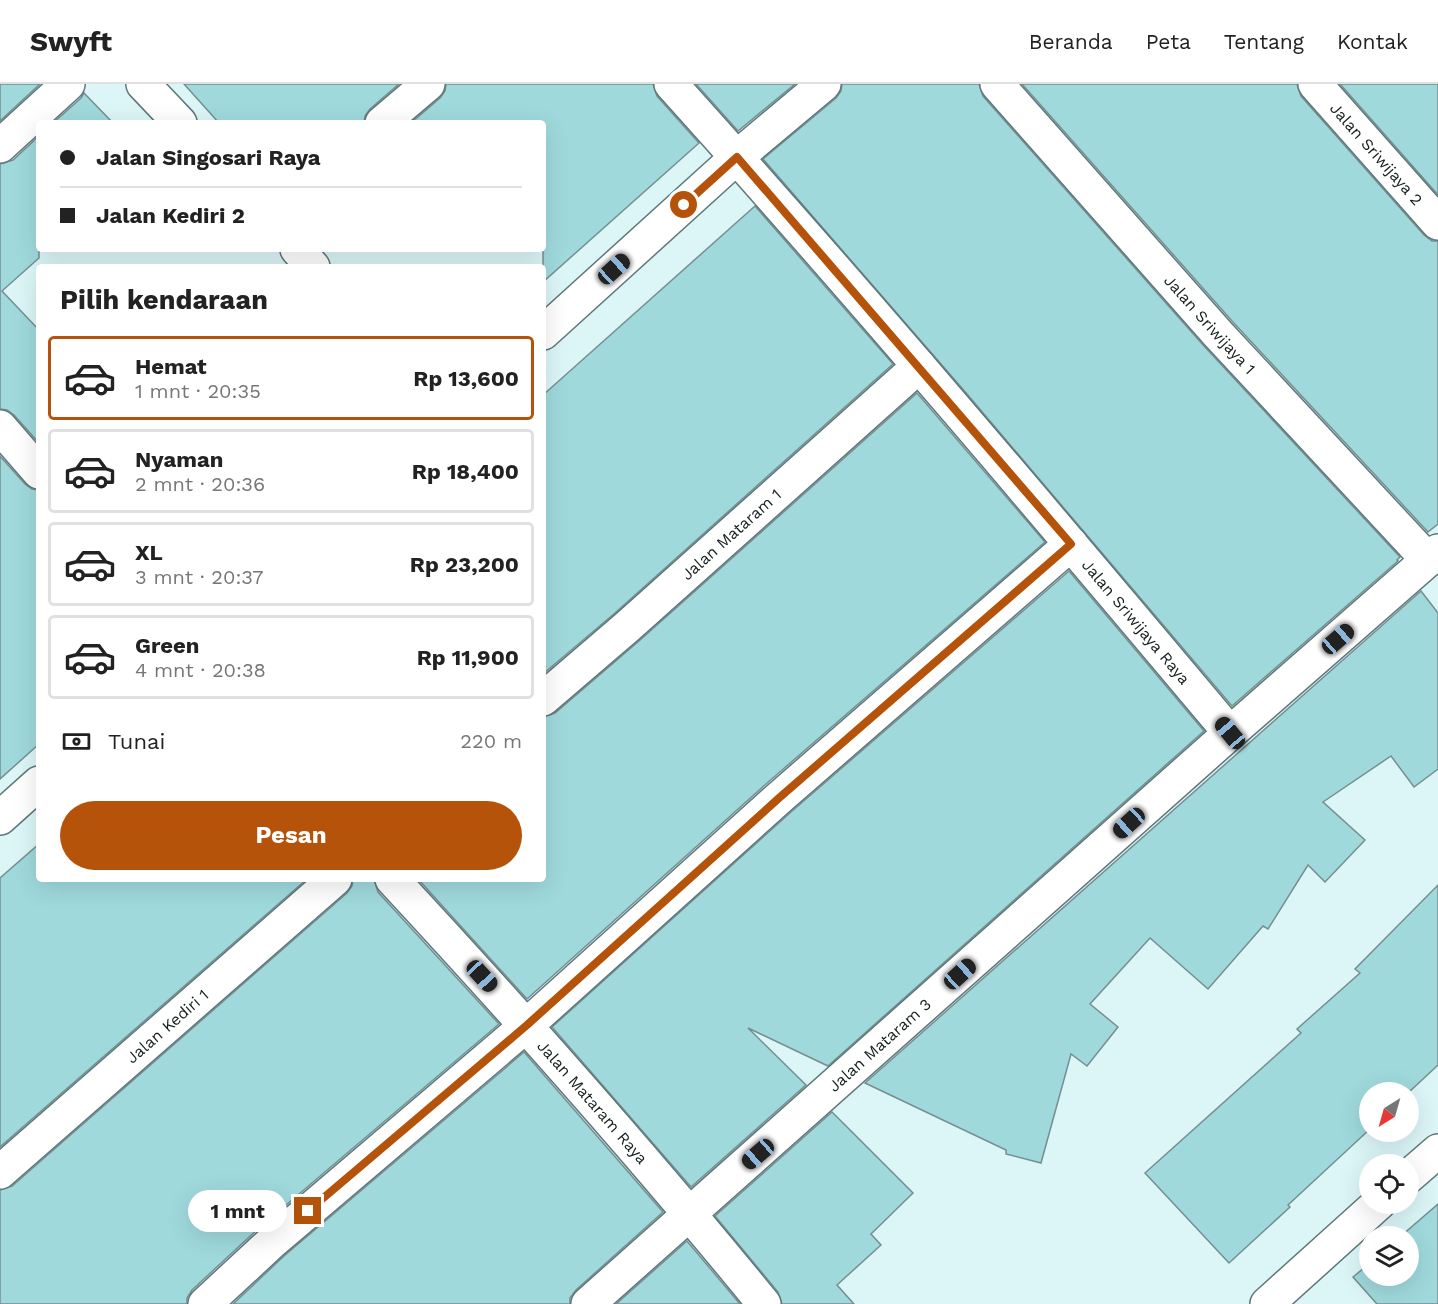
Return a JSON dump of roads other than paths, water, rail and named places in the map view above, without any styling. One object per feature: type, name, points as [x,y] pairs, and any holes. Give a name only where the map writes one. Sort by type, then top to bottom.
[{"type":"street","points":[[0,146],[68,84]]},
{"type":"street","points":[[143,84],[177,120]]},
{"type":"street","points":[[386,120],[428,84]]},
{"type":"street","name":"Jalan Sriwijaya Raya","points":[[671,84],[919,366],[1230,733]]},
{"type":"street","points":[[546,330],[737,157],[824,84]]},
{"type":"street","name":"Jalan Sriwijaya 1","points":[[996,84],[1218,334],[1433,556]]},
{"type":"street","name":"Jalan Sriwijaya 2","points":[[1315,84],[1438,223]]},
{"type":"street","points":[[300,252],[310,264]]},
{"type":"street","name":"Jalan Mataram 1","points":[[546,696],[919,366]]},
{"type":"street","points":[[0,427],[36,469]]},
{"type":"street","points":[[205,1304],[272,1242],[527,1025],[779,798],[1071,544]]},
{"type":"street","name":"Jalan Mataram 3","points":[[588,1304],[1230,733],[1433,556]]},
{"type":"street","points":[[3,808],[36,785]]},
{"type":"street","name":"Jalan Kediri 1","points":[[0,1172],[332,882]]},
{"type":"street","name":"Jalan Mataram Raya","points":[[395,882],[527,1025],[690,1213],[764,1304]]},
{"type":"street","points":[[1419,1167],[1438,1151]]},
{"type":"street","points":[[1267,1304],[1367,1214]]}]
